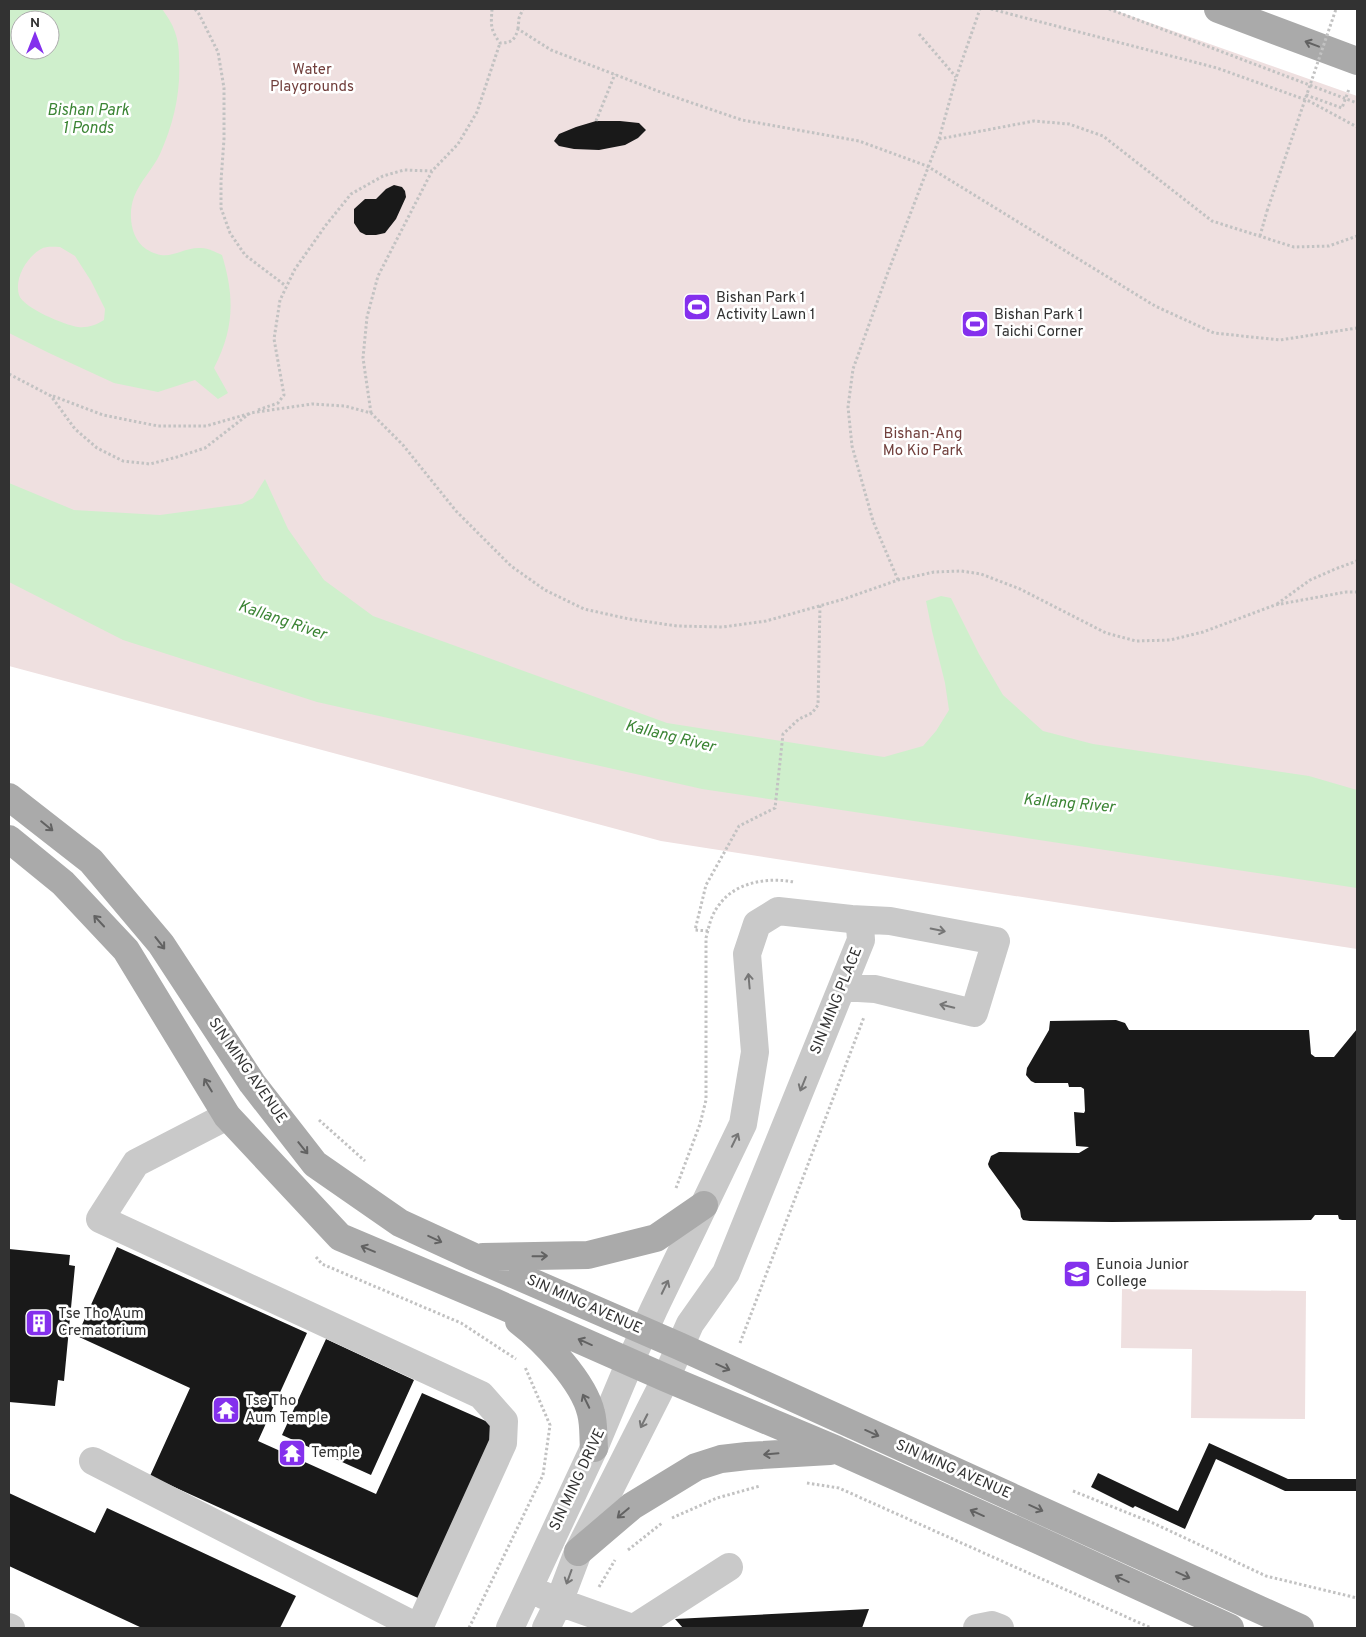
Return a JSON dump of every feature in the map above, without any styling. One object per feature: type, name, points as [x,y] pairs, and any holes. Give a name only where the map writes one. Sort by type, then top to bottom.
[{"type":"main road","points":[[1218,9],[1357,61]]},
{"type":"main road","name":"SIN MING AVENUE","points":[[9,797],[91,861],[161,944],[252,1083],[315,1164],[400,1223],[679,1346],[1300,1628]]},
{"type":"main road","name":"SIN MING AVENUE","points":[[9,839],[63,883],[126,950],[227,1116],[340,1237],[837,1450],[1230,1628]]},
{"type":"main road","points":[[474,1257],[588,1255],[656,1238],[704,1205]]},
{"type":"main road","points":[[494,1302],[525,1325],[570,1372],[590,1408],[594,1448]]},
{"type":"main road","points":[[578,1552],[632,1506],[696,1467],[721,1460],[747,1456],[837,1450]]},
{"type":"street","points":[[644,1331],[744,1124],[755,1052],[747,954],[757,924],[778,912],[899,922],[996,941],[974,1013],[875,989],[842,988]]},
{"type":"street","name":"SIN MING PLACE","points":[[679,1346],[690,1324],[726,1273],[842,988],[861,940],[860,926],[851,919]]},
{"type":"street","points":[[93,1461],[419,1628],[503,1443],[504,1422],[480,1394],[100,1219],[136,1163],[227,1116]]},
{"type":"street","name":"SIN MING DRIVE","points":[[510,1628],[594,1448],[644,1331]]},
{"type":"street","name":"SIN MING DRIVE","points":[[546,1628],[572,1607],[578,1552],[666,1378],[679,1346]]},
{"type":"street","points":[[528,1588],[572,1607],[633,1628],[730,1567]]},
{"type":"street","points":[[978,1628],[992,1625],[1000,1628]]},
{"type":"path","points":[[194,9],[199,14],[218,52],[224,88],[222,208],[230,233],[245,255],[286,286]]},
{"type":"path","points":[[493,9],[491,22],[493,33],[500,43]]},
{"type":"path","points":[[500,43],[508,43],[515,38],[523,9]]},
{"type":"path","points":[[898,580],[873,521],[852,446],[848,407],[853,369],[939,139],[956,78],[980,9]]},
{"type":"path","points":[[991,9],[1217,68],[1309,101],[1357,127]]},
{"type":"path","points":[[1109,9],[1357,102]]},
{"type":"path","points":[[1260,236],[1336,9]]},
{"type":"path","points":[[518,29],[551,50],[663,93],[742,120],[859,141],[928,166],[1155,306],[1214,333],[1280,340],[1357,328]]},
{"type":"path","points":[[919,34],[956,78]]},
{"type":"path","points":[[371,412],[363,358],[367,317],[378,276],[432,170],[458,144],[477,112],[500,43]]},
{"type":"path","points":[[596,122],[615,74]]},
{"type":"path","points":[[1306,94],[1342,108],[1345,98]]},
{"type":"path","points":[[939,139],[1034,122],[1069,124],[1103,136],[1212,221],[1294,246],[1329,246],[1357,236]]},
{"type":"path","points":[[51,396],[75,429],[96,448],[123,461],[150,464],[205,448],[250,414],[278,403],[284,395],[274,339],[280,300],[295,269],[351,194],[383,176],[404,170],[432,170]]},
{"type":"path","points":[[9,374],[51,396],[103,415],[158,426],[206,426],[250,414],[312,404],[345,406],[371,412],[403,445],[456,511],[511,566],[545,590],[584,609],[629,619],[677,626],[723,627],[766,621],[820,606],[898,580],[934,572],[961,571],[981,574],[1020,589],[1106,633],[1136,641],[1170,640],[1203,632],[1275,606],[1346,592],[1357,592]]},
{"type":"path","points":[[1275,606],[1310,580],[1357,561]]},
{"type":"path","points":[[708,931],[695,930],[706,886],[739,826],[776,808],[783,734],[799,720],[812,713],[819,702],[820,606]]},
{"type":"path","points":[[319,1119],[368,1164]]},
{"type":"path","points":[[800,1482],[839,1488],[1151,1628]]},
{"type":"path","points":[[572,1607],[615,1560],[668,1519],[717,1498],[763,1485]]},
{"type":"green space","name":"Bishan-Ang Mo Kio Park","points":[[9,9],[1111,9],[1357,96],[1357,949],[661,841],[9,666]]},
{"type":"green space","points":[[1122,1289],[1306,1291],[1305,1419],[1191,1418],[1192,1349],[1121,1348]]},
{"type":"water","name":"Bishan Park 1 Ponds","points":[[9,9],[162,9],[168,17],[178,41],[178,95],[173,119],[160,154],[134,197],[131,210],[132,225],[141,244],[154,253],[168,255],[193,248],[201,248],[209,249],[222,255],[229,285],[230,313],[226,340],[214,368],[228,393],[218,399],[195,380],[158,392],[114,383],[9,333]],"holes":[[[60,247],[75,256],[91,281],[105,309],[104,320],[92,326],[72,326],[45,315],[28,305],[19,295],[18,282],[23,269],[31,257],[43,248]]]},
{"type":"water","name":"Kallang River","points":[[265,479],[288,529],[324,580],[373,616],[667,723],[884,757],[923,746],[936,731],[949,710],[945,683],[926,601],[941,596],[951,598],[979,654],[1003,695],[1043,731],[1093,744],[1309,776],[1357,790],[1357,888],[702,789],[317,702],[123,640],[9,582],[9,483],[74,510],[160,515],[242,504],[253,498]]},
{"type":"building","points":[[596,121],[639,123],[646,130],[638,138],[625,145],[599,150],[559,146],[554,141],[559,134]]},
{"type":"building","points":[[394,185],[402,187],[406,197],[396,219],[385,233],[366,235],[360,232],[354,223],[354,209],[365,199],[376,199],[386,189]]},
{"type":"building","points":[[1116,1020],[1125,1023],[1129,1030],[1309,1030],[1311,1054],[1315,1057],[1334,1057],[1357,1029],[1357,1220],[1342,1220],[1339,1219],[1338,1215],[1315,1215],[1311,1220],[1112,1222],[1023,1220],[1020,1210],[989,1167],[988,1164],[991,1156],[999,1152],[1079,1153],[1089,1147],[1076,1146],[1074,1112],[1084,1113],[1085,1111],[1084,1089],[1081,1087],[1069,1087],[1068,1083],[1035,1083],[1026,1075],[1027,1068],[1049,1030],[1050,1021]]},
{"type":"building","name":"Tse Tho Aum Temple","points":[[117,1247],[307,1333],[258,1441],[376,1494],[422,1393],[497,1426],[418,1598],[150,1476],[190,1388],[77,1336]]},
{"type":"building","name":"Tse Tho Aum Crematorium","points":[[9,1249],[70,1255],[69,1265],[75,1266],[64,1381],[58,1380],[55,1406],[9,1402]]},
{"type":"building","points":[[326,1339],[414,1380],[371,1475],[282,1435]]},
{"type":"building","points":[[1209,1443],[1288,1479],[1357,1479],[1357,1491],[1285,1491],[1216,1459],[1185,1529],[1135,1506],[1133,1508],[1091,1487],[1098,1473],[1178,1511]]},
{"type":"building","points":[[9,1493],[95,1533],[107,1508],[296,1596],[280,1628],[142,1628],[9,1566]]},
{"type":"building","points":[[869,1609],[862,1628],[683,1628],[675,1619]]},
{"type":"place","name":"Bishan Park 1 Activity Lawn 1","points":[[697,307]]},
{"type":"place","name":"Bishan Park 1 Taichi Corner","points":[[975,324]]},
{"type":"place","name":"Eunoia Junior College","points":[[1077,1274]]},
{"type":"place","name":"Tse Tho Aum Crematorium","points":[[39,1323]]},
{"type":"place","name":"Tse Tho Aum Temple","points":[[226,1410]]},
{"type":"place","name":"Temple","points":[[292,1453]]},
{"type":"park label","name":"Water Playgrounds","points":[[312,78]]}]
